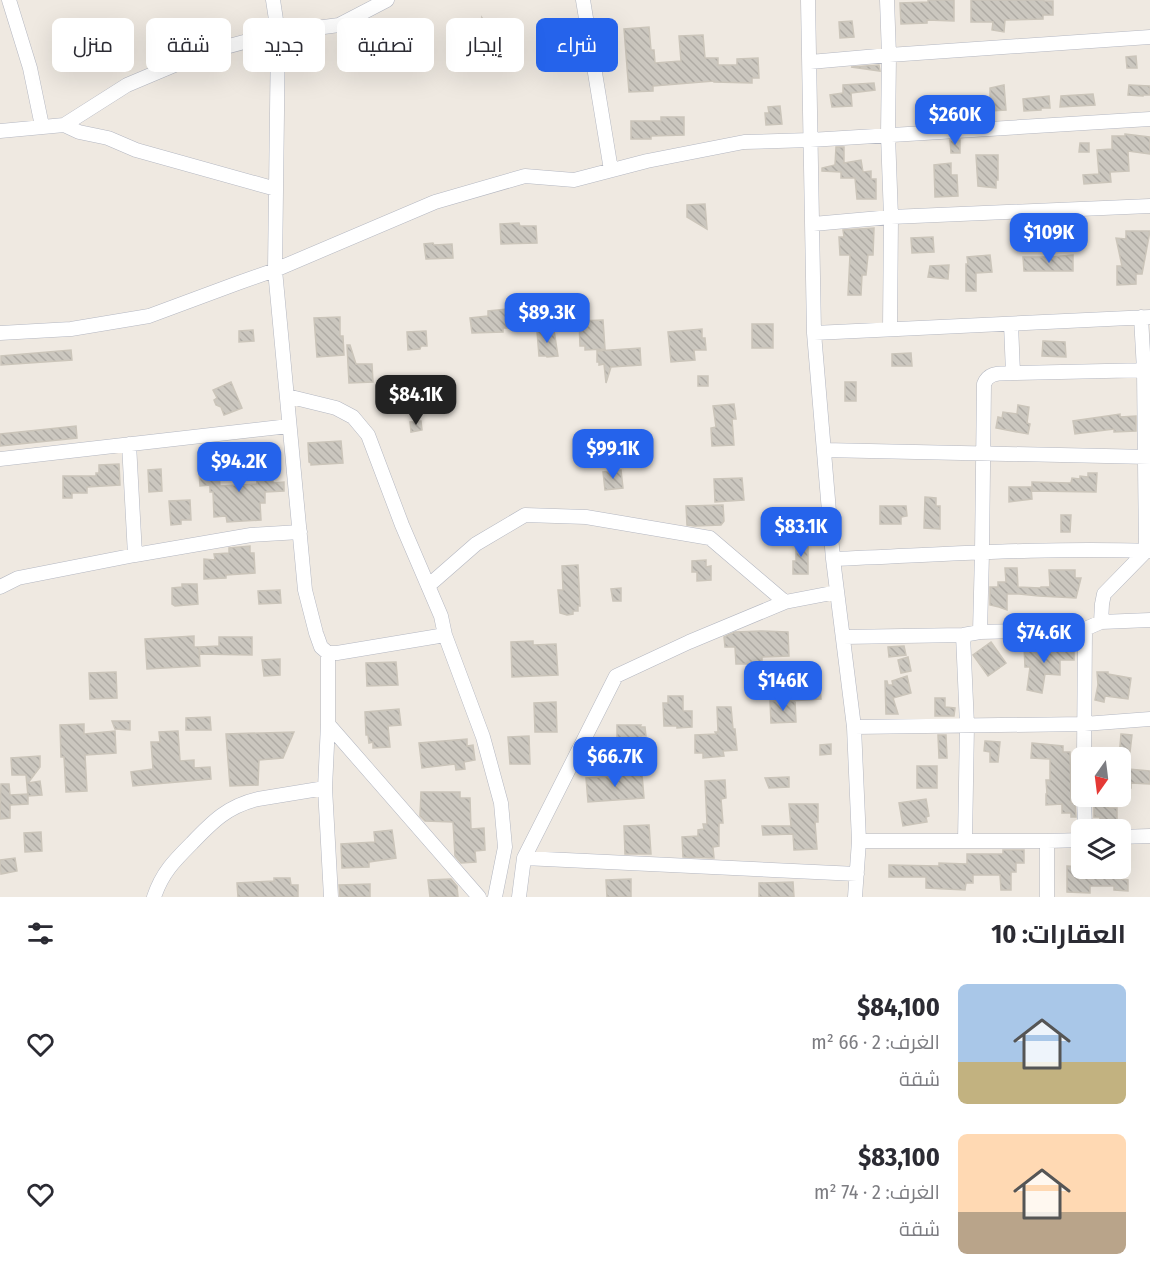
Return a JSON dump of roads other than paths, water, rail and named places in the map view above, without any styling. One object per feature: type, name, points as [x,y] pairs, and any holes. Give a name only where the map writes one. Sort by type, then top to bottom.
[{"type":"street","points":[[9,0],[30,68],[42,126]]},
{"type":"street","points":[[273,0],[276,18]]},
{"type":"street","points":[[325,27],[339,25],[387,0]]},
{"type":"street","points":[[583,0],[611,170]]},
{"type":"street","points":[[808,0],[814,333],[832,559],[854,727],[859,840],[855,897]]},
{"type":"street","points":[[887,0],[891,217],[890,329]]},
{"type":"street","points":[[810,63],[889,55],[1150,37]]},
{"type":"street","points":[[64,125],[127,85],[203,53],[243,42]]},
{"type":"street","points":[[278,72],[275,270],[305,590],[316,633],[321,647],[328,653],[445,635]]},
{"type":"street","points":[[0,333],[71,329],[149,316],[275,270],[435,202],[525,176],[574,180],[647,161],[744,142],[1150,119]]},
{"type":"street","points":[[0,131],[64,125],[80,132],[108,138],[136,150],[276,189]]},
{"type":"street","points":[[813,224],[891,217],[1150,206]]},
{"type":"street","points":[[814,333],[1146,317],[1148,551],[1104,594],[1101,622]]},
{"type":"street","points":[[1011,324],[1013,373]]},
{"type":"street","points":[[980,632],[982,454],[986,378],[991,374],[1147,370]]},
{"type":"street","points":[[286,396],[336,408],[353,417],[368,435],[402,525],[441,616],[445,635],[483,736],[501,803],[505,847],[495,897]]},
{"type":"street","points":[[0,459],[289,426]]},
{"type":"street","points":[[129,444],[135,555]]},
{"type":"street","points":[[824,450],[1147,457]]},
{"type":"street","points":[[428,586],[476,544],[525,515],[586,517],[710,538],[785,602]]},
{"type":"street","points":[[0,587],[18,578],[135,555],[251,535],[300,532]]},
{"type":"street","points":[[832,559],[982,553],[1148,551]]},
{"type":"street","points":[[519,897],[524,858],[616,676],[689,642],[785,602],[837,592]]},
{"type":"street","points":[[843,637],[963,635],[980,632],[1085,629],[1101,622],[1150,620]]},
{"type":"street","points":[[1084,747],[1085,629]]},
{"type":"street","points":[[963,635],[967,725],[965,841]]},
{"type":"street","points":[[328,653],[325,788],[331,897]]},
{"type":"street","points":[[854,727],[1084,724],[1150,719]]},
{"type":"street","points":[[328,724],[479,897]]},
{"type":"street","points":[[154,897],[158,885],[171,864],[220,815],[248,801],[325,788]]},
{"type":"street","points":[[1131,837],[1150,836]]},
{"type":"street","points":[[859,840],[1071,840]]},
{"type":"street","points":[[1047,841],[1047,897]]},
{"type":"street","points":[[524,858],[857,874]]}]
